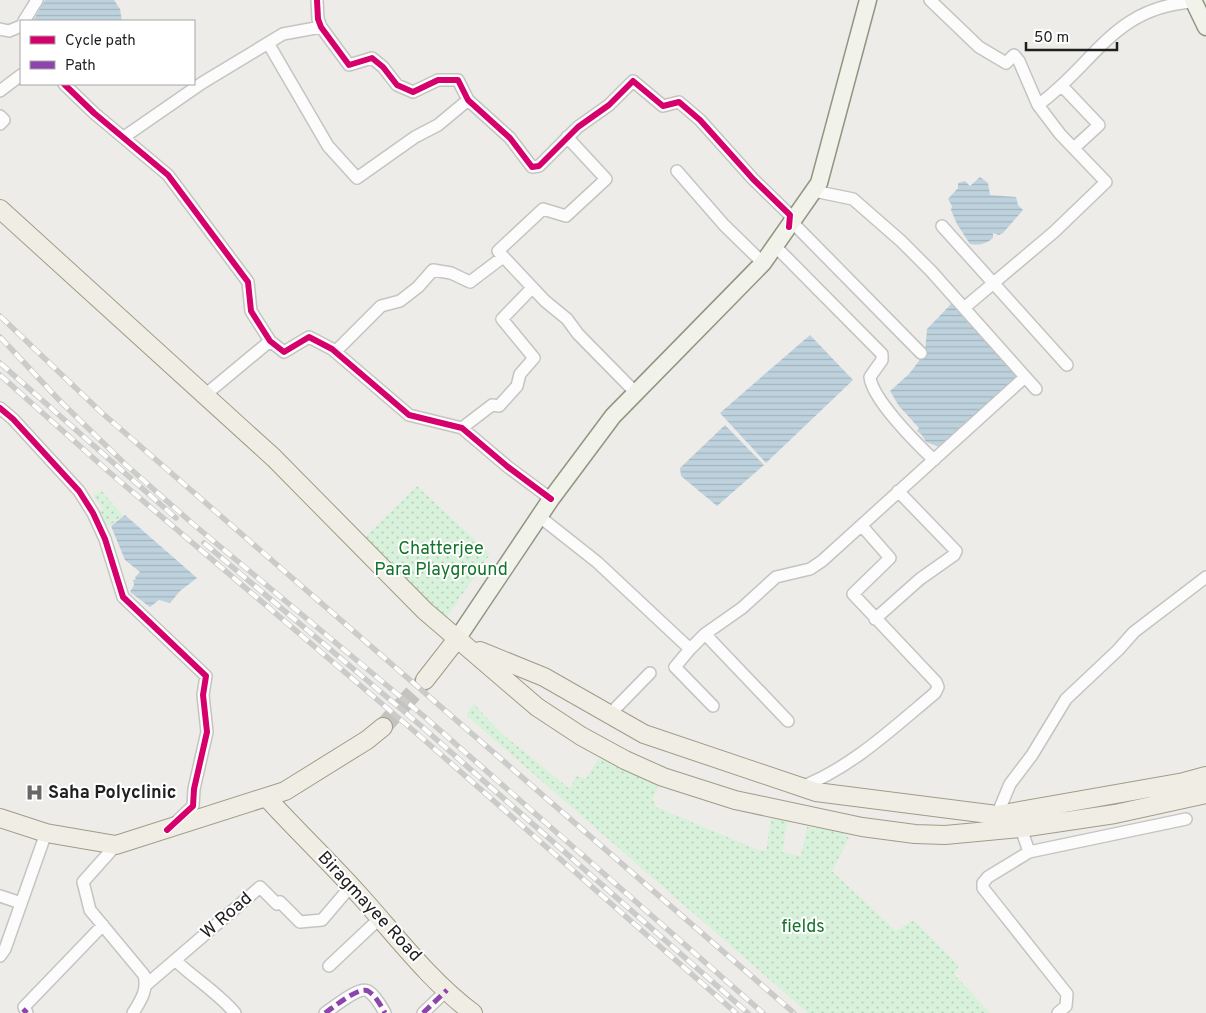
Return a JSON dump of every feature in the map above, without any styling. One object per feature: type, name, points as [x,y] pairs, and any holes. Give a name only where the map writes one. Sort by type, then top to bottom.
[{"type":"main road","points":[[425,680],[463,642],[540,517],[613,416],[763,263],[814,191],[819,183],[868,0]]},
{"type":"main road","points":[[1193,1],[1206,27]]},
{"type":"main road","points":[[0,209],[274,458],[425,611],[463,642],[517,692],[581,736],[625,760],[672,780],[735,800],[862,827],[915,834],[945,835],[1021,828],[1114,814],[1206,794]]},
{"type":"main road","points":[[463,642],[544,677],[644,734],[816,792],[997,815],[1184,782],[1206,776]]},
{"type":"main road","points":[[0,818],[46,833],[116,844],[167,830],[285,791],[367,740],[383,726]]},
{"type":"main road","name":"Biragmayee Road","points":[[267,798],[446,990],[473,1013]]},
{"type":"street","points":[[25,20],[37,0]]},
{"type":"street","points":[[317,0],[318,19],[321,27],[350,65],[372,58],[383,66],[397,85],[413,92],[438,80],[458,80],[468,100],[510,138],[532,167],[539,166],[567,137],[609,105],[633,81],[663,106],[679,102],[700,120],[753,179],[790,215],[790,224],[921,353]]},
{"type":"street","points":[[930,0],[979,47],[1006,64],[1014,55],[1019,61],[1038,105],[1106,182],[1054,232],[964,308]]},
{"type":"street","points":[[1038,105],[1062,86],[1106,40],[1143,13],[1171,4],[1193,1]]},
{"type":"street","points":[[0,29],[8,31],[20,26]]},
{"type":"street","points":[[124,137],[202,82],[283,34],[321,27]]},
{"type":"street","points":[[268,44],[328,146],[357,178],[415,137],[438,125],[468,100]]},
{"type":"street","points":[[0,91],[20,76]]},
{"type":"street","points":[[65,85],[168,175],[248,282],[251,311],[270,341],[284,352],[309,338],[326,344],[409,415],[462,428],[508,467],[552,499]]},
{"type":"street","points":[[1062,86],[1099,125],[1074,148]]},
{"type":"street","points":[[0,116],[4,120],[0,124]]},
{"type":"street","points":[[567,137],[606,179],[566,216],[543,209],[498,252],[532,288],[567,319],[578,334],[636,393]]},
{"type":"street","points":[[677,171],[724,225],[763,263]]},
{"type":"street","points":[[814,191],[853,199],[901,241],[1036,388]]},
{"type":"street","points":[[942,226],[1067,365]]},
{"type":"street","points":[[775,246],[882,354],[882,360],[870,378],[871,385],[890,413],[934,460]]},
{"type":"street","points":[[336,352],[381,306],[400,301],[418,287],[433,270],[451,273],[470,282],[503,257]]},
{"type":"street","points":[[462,428],[492,406],[499,406],[508,399],[517,386],[520,374],[534,358],[502,319],[532,288]]},
{"type":"street","points":[[205,396],[270,341]]},
{"type":"street","points":[[713,706],[675,667],[690,649],[705,634],[742,608],[776,577],[810,569],[862,526],[898,491],[1025,377]]},
{"type":"street","points":[[0,408],[13,419],[79,491],[105,540],[124,597],[206,676],[203,695],[207,732],[194,789],[193,806],[167,830]]},
{"type":"street","points":[[875,619],[956,551],[898,491]]},
{"type":"street","points":[[540,517],[597,562],[690,649]]},
{"type":"street","points":[[800,787],[825,778],[882,737],[934,693],[938,687],[936,682],[853,594],[890,558],[862,526]]},
{"type":"street","points":[[997,815],[1010,784],[1032,755],[1066,699],[1118,650],[1134,632],[1206,577]]},
{"type":"street","points":[[705,634],[788,721]]},
{"type":"street","points":[[610,714],[650,673]]},
{"type":"street","points":[[1058,1013],[1066,1006],[1067,994],[983,888],[984,882],[988,877],[1029,852],[1186,819]]},
{"type":"street","points":[[1021,828],[1029,852]]},
{"type":"street","points":[[0,956],[46,833]]},
{"type":"street","points":[[116,844],[83,882],[90,910],[138,965],[144,975],[146,985],[133,1013]]},
{"type":"street","name":"W Road","points":[[146,985],[260,887],[277,904],[280,902],[300,922],[322,920],[351,886]]},
{"type":"street","points":[[0,896],[21,903]]},
{"type":"street","points":[[329,966],[380,918]]},
{"type":"street","points":[[26,1013],[24,1007],[102,925]]},
{"type":"street","points":[[176,961],[222,997],[235,1013]]},
{"type":"street","points":[[325,1013],[360,990],[367,990],[385,1013]]},
{"type":"street","points":[[423,1013],[446,990]]},
{"type":"green space","name":"Chatterjee Para Playground","points":[[417,486],[490,554],[446,618],[364,538]]},
{"type":"green space","points":[[101,490],[123,516],[110,525],[101,526],[96,514],[104,509],[93,496]]},
{"type":"green space","name":"fields","points":[[474,704],[501,733],[570,789],[576,776],[586,779],[598,759],[606,759],[658,785],[653,799],[656,807],[758,850],[766,851],[771,817],[788,819],[782,852],[801,856],[807,827],[840,831],[849,838],[832,871],[896,931],[914,920],[959,966],[954,974],[990,1013],[808,1013],[466,715]]},
{"type":"water","points":[[45,0],[114,0],[120,9],[122,20],[34,20]]},
{"type":"water","points":[[980,177],[988,183],[990,195],[1016,197],[1018,205],[1023,210],[1003,233],[999,235],[993,233],[993,238],[988,242],[973,245],[970,244],[957,224],[948,199],[958,188],[958,183],[965,181],[970,186]]},
{"type":"water","points":[[954,301],[1019,374],[942,448],[926,442],[917,431],[919,428],[899,406],[890,391],[909,374],[925,353],[927,329]]},
{"type":"water","points":[[810,335],[853,380],[766,463],[720,413]]},
{"type":"water","points":[[725,425],[764,465],[717,506],[681,476],[680,468]]},
{"type":"water","points":[[125,515],[197,578],[180,591],[170,603],[159,600],[150,607],[130,592],[134,585],[133,580],[136,579],[135,577],[140,572],[125,560],[111,526]]},
{"type":"tunnel","points":[[383,727],[425,680]]},
{"type":"railway","points":[[0,316],[102,413],[794,1013]]},
{"type":"railway","points":[[0,337],[59,400],[126,465],[193,524],[426,718],[763,1013]]},
{"type":"railway","points":[[0,363],[176,518]]},
{"type":"railway","points":[[0,375],[109,472],[414,731],[736,1013]]},
{"type":"railway","points":[[204,543],[420,725],[748,1013]]},
{"type":"marked path","points":[[325,1013],[353,994],[364,990],[368,991],[378,1001],[385,1013]]},
{"type":"marked path","points":[[423,1013],[447,990]]},
{"type":"marked path","points":[[23,1009],[27,1013]]},
{"type":"cycle path","points":[[317,0],[318,19],[321,27],[349,65],[372,58],[383,67],[397,85],[413,92],[438,80],[458,80],[468,100],[510,138],[532,167],[539,166],[578,127],[609,105],[633,81],[663,106],[679,102],[700,120],[753,179],[790,215],[789,227]]},
{"type":"cycle path","points":[[65,85],[94,113],[168,175],[248,282],[251,311],[270,341],[284,352],[309,337],[332,349],[409,415],[462,428],[508,467],[551,499]]},
{"type":"cycle path","points":[[0,408],[13,419],[79,491],[93,513],[105,539],[123,597],[206,676],[203,695],[207,732],[194,789],[193,806],[167,830]]},
{"type":"place","name":"Saha Polyclinic","points":[[34,793]]}]
